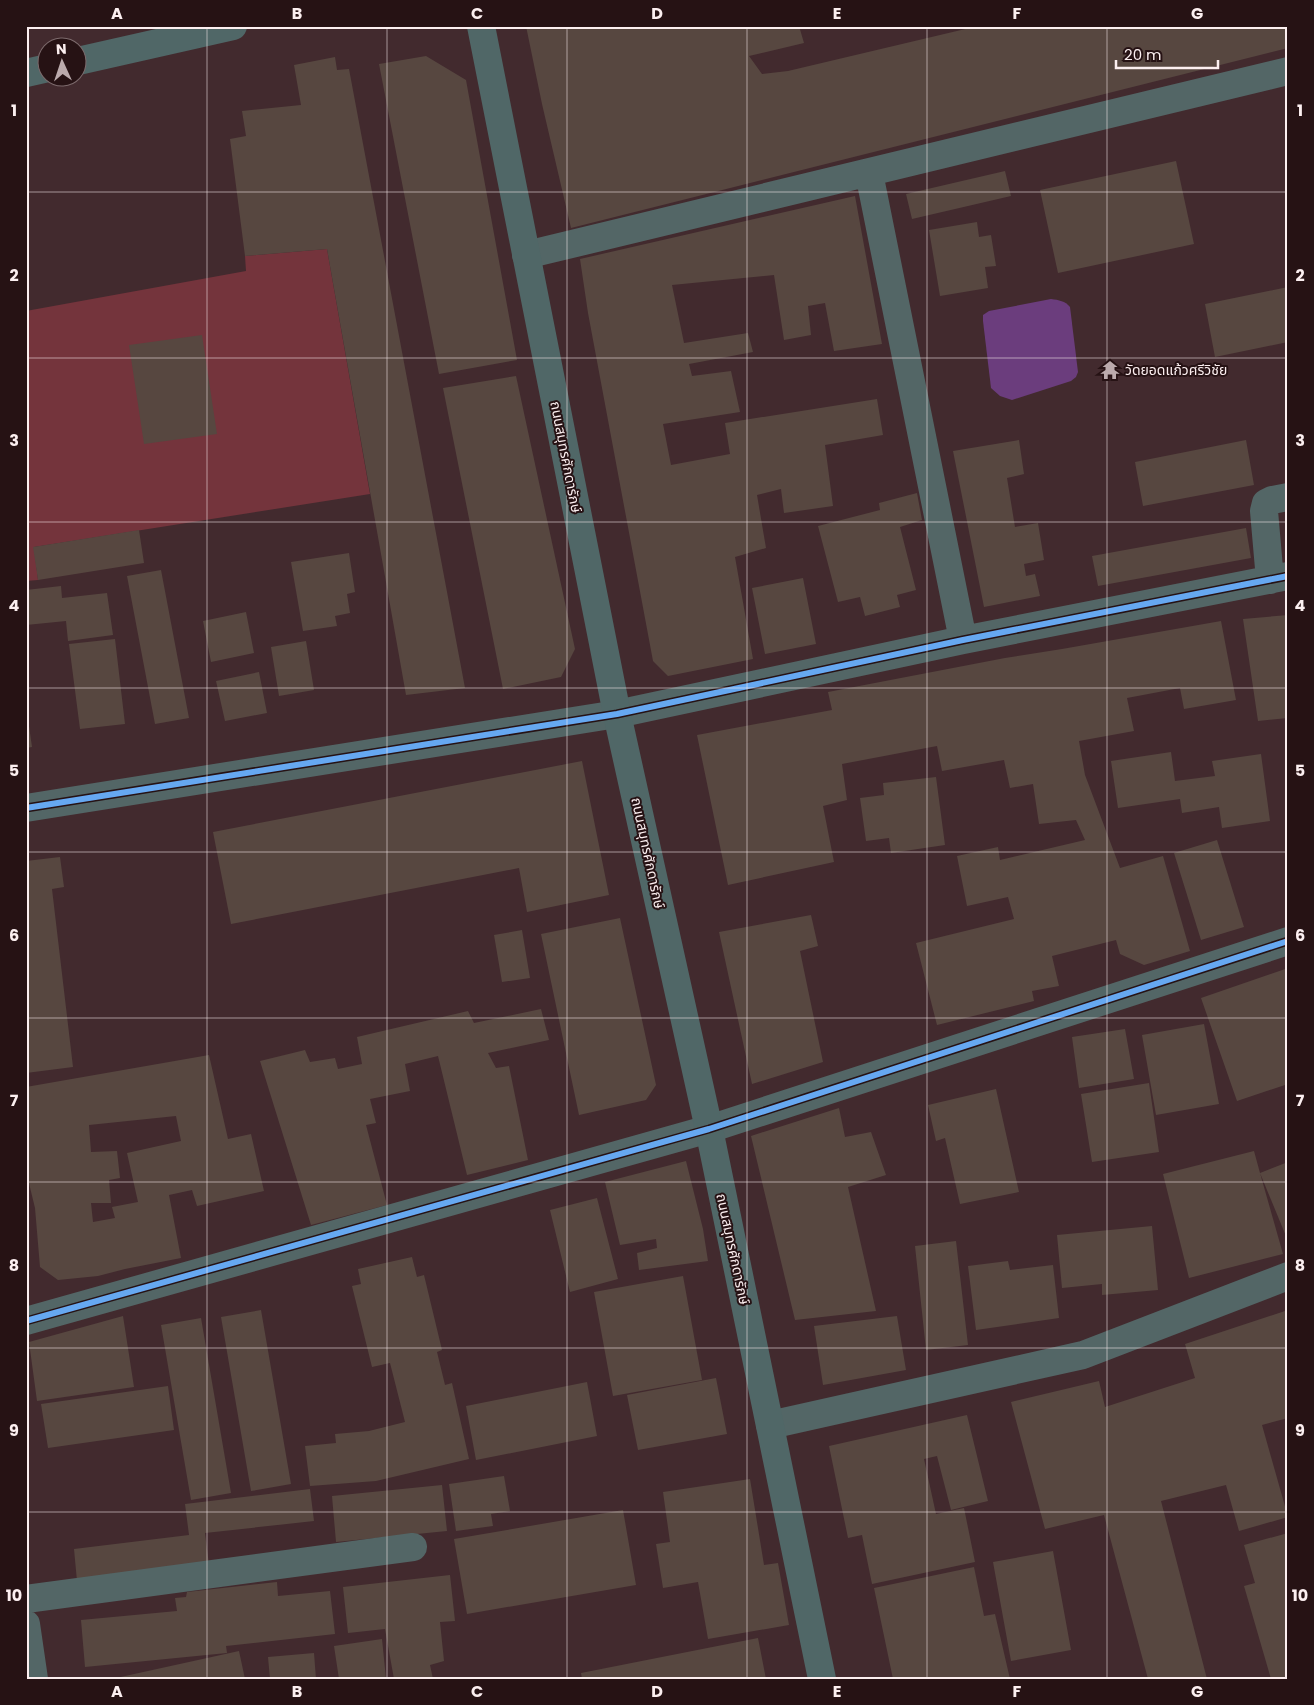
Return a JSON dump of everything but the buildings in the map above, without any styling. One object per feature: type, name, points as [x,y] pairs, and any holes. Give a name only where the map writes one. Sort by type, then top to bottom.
[{"type":"main road","points":[[88,59],[233,26]]},
{"type":"main road","name":"ถนนสมุทรศักดารักษ์","points":[[481,26],[617,714],[708,1129],[822,1679]]},
{"type":"street","points":[[526,255],[1288,71]]},
{"type":"street","points":[[869,173],[963,640]]},
{"type":"street","points":[[26,808],[617,714],[963,640],[1279,578],[1264,511],[1266,503],[1288,496]]},
{"type":"street","points":[[26,1321],[708,1129],[1288,941]]},
{"type":"street","points":[[770,1425],[1083,1355],[1288,1276]]},
{"type":"street","points":[[26,1599],[413,1547]]},
{"type":"street","points":[[26,1624],[34,1679]]},
{"type":"shaded area","points":[[327,249],[370,494],[34,547],[38,580],[26,581],[26,311],[246,271],[245,256]]},
{"type":"shaded area","points":[[1051,299],[1062,301],[1070,307],[1078,372],[1076,377],[1071,381],[1012,400],[1000,396],[991,388],[983,315],[989,311]]},
{"type":"cycle path","points":[[26,808],[617,714],[963,640],[1288,576]]},
{"type":"cycle path","points":[[26,1321],[709,1129],[1288,941]]},
{"type":"place","name":"วัดยอดแก้วศรีวิชัย","points":[[1110,370]]}]
